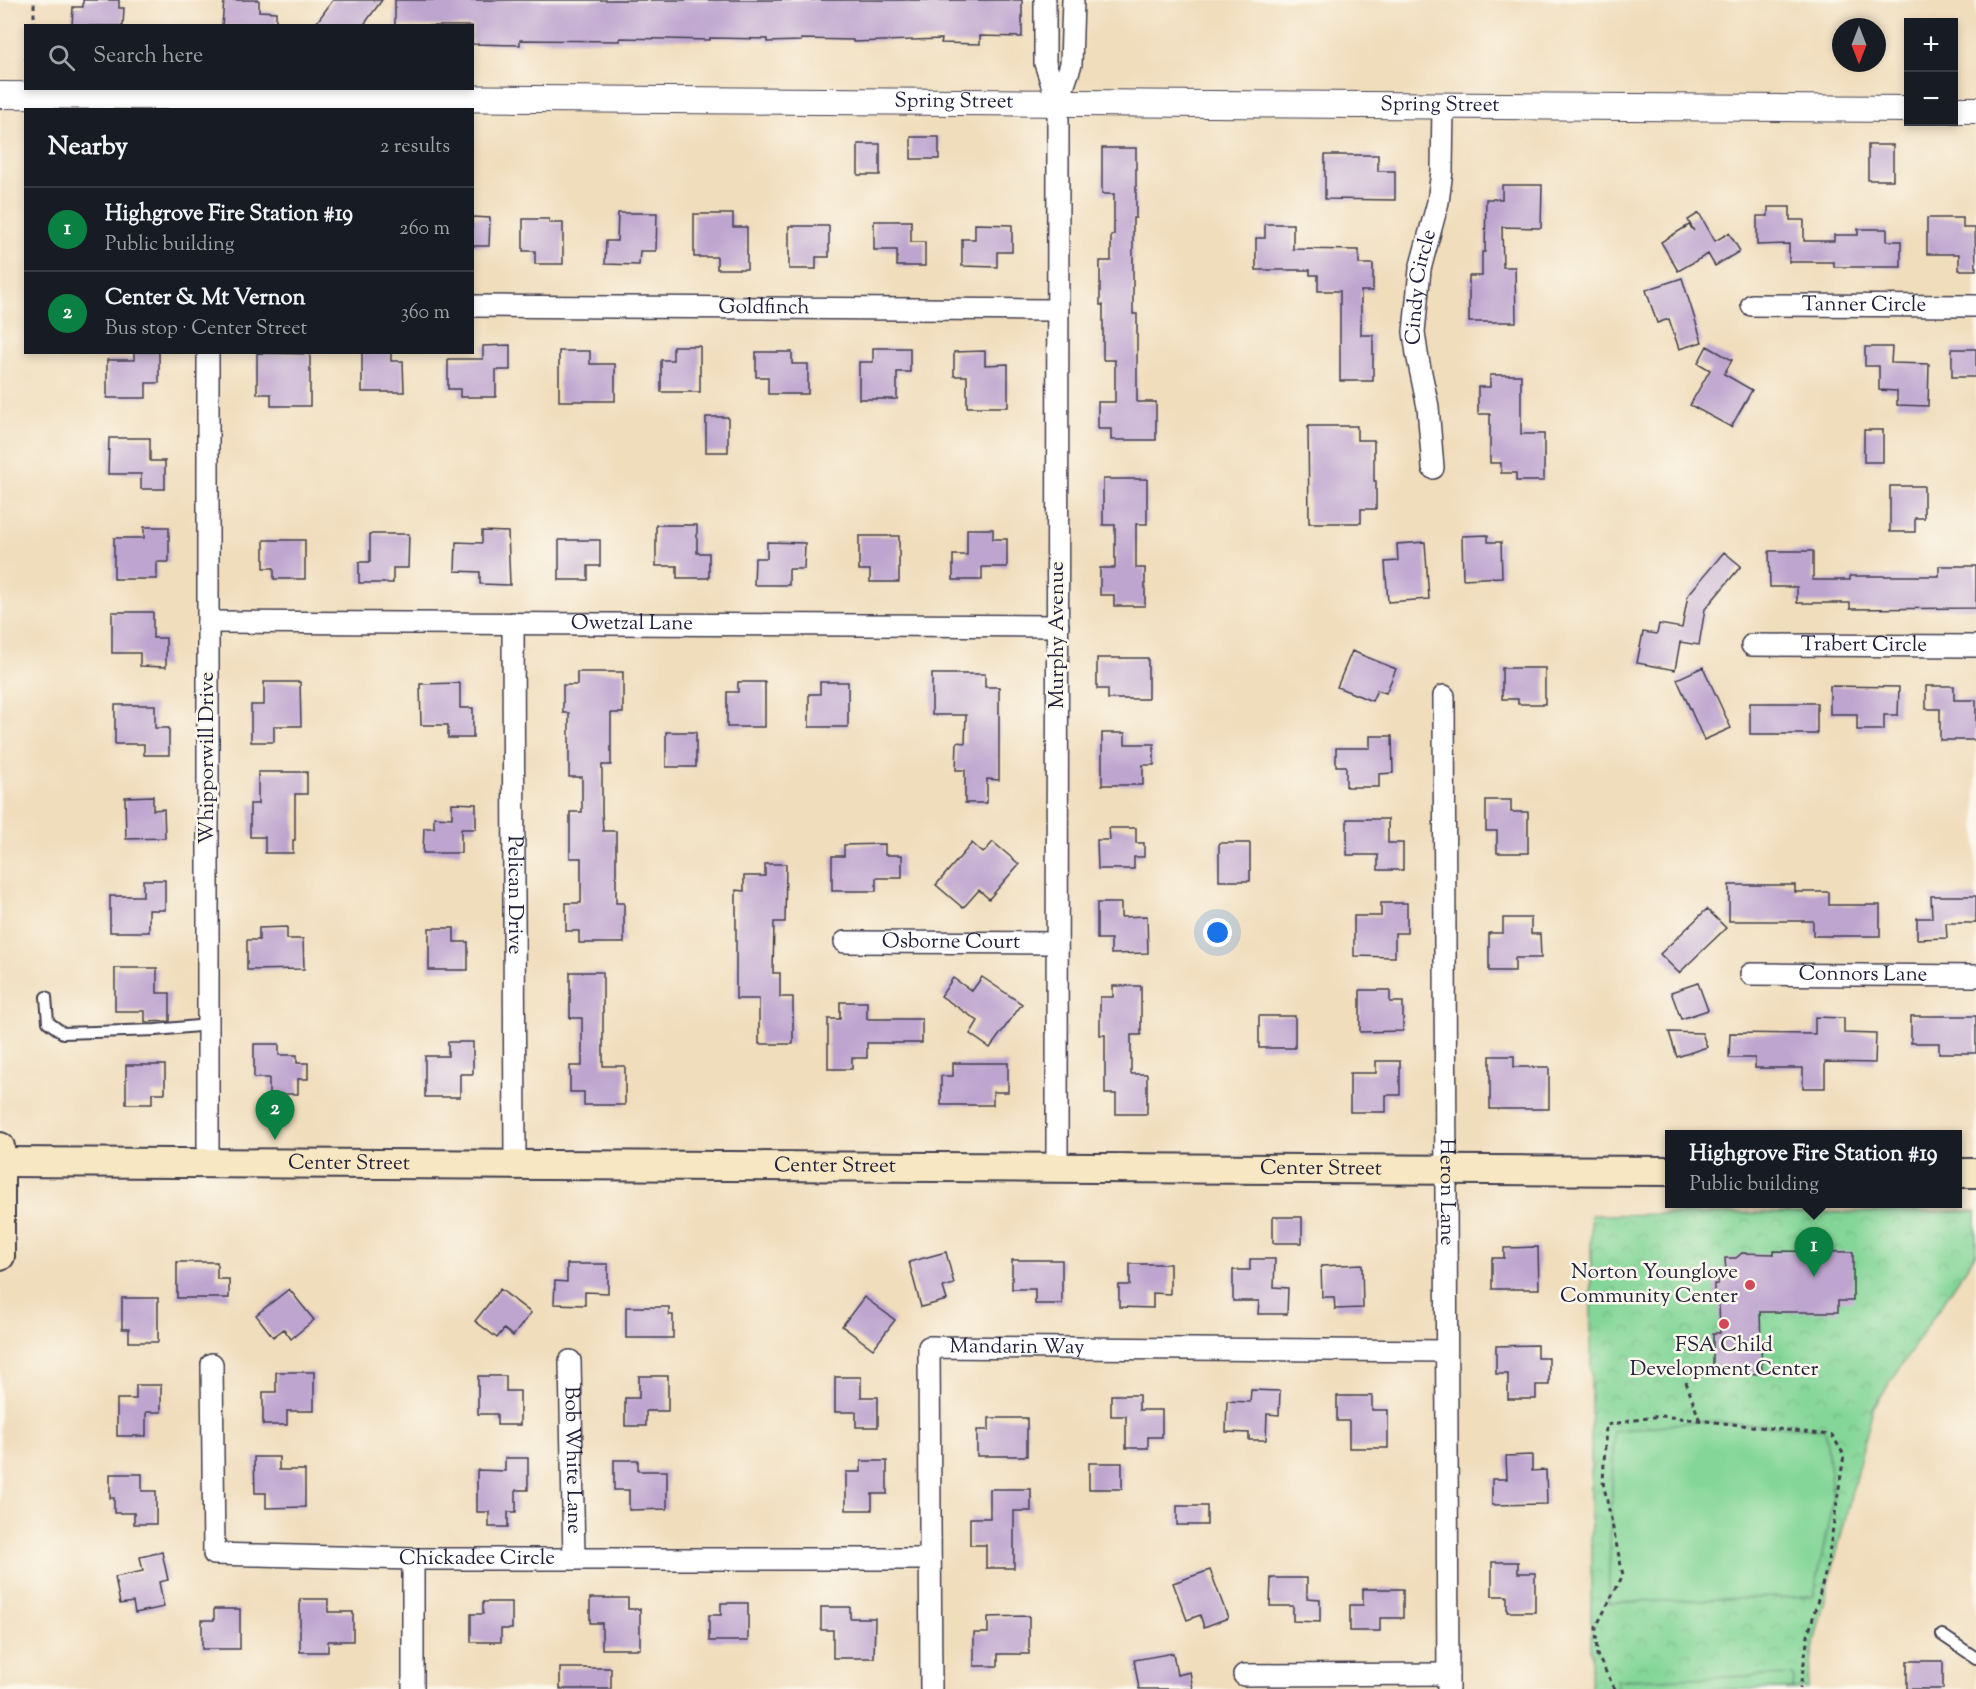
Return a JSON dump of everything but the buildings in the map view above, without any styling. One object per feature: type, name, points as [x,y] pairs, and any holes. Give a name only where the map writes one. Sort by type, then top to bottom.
[{"type":"main road","name":"Center Street","points":[[0,1157],[208,1164],[1665,1171]]},
{"type":"main road","points":[[0,1157],[0,1256]]},
{"type":"street","points":[[1045,0],[1045,63],[1058,103]]},
{"type":"street","points":[[1058,103],[1071,64],[1073,0]]},
{"type":"street","name":"Spring Street","points":[[0,95],[1904,109]]},
{"type":"street","name":"Murphy Avenue","points":[[1057,1167],[1058,103]]},
{"type":"street","name":"Cindy Circle","points":[[1433,468],[1428,407],[1414,332],[1420,269],[1438,202],[1442,171],[1443,105]]},
{"type":"street","points":[[1958,110],[1976,110]]},
{"type":"street","name":"Tanner Circle","points":[[1752,305],[1976,306]]},
{"type":"street","name":"Goldfinch","points":[[474,306],[1057,310]]},
{"type":"street","name":"Whipporwill Drive","points":[[207,354],[208,1164]]},
{"type":"street","name":"Owetzal Lane","points":[[208,622],[1058,626]]},
{"type":"street","name":"Pelican Drive","points":[[513,623],[515,1165]]},
{"type":"street","name":"Trabert Circle","points":[[1752,645],[1976,646]]},
{"type":"street","name":"Heron Lane","points":[[1444,696],[1448,1681]]},
{"type":"street","name":"Osborne Court","points":[[845,942],[1057,944]]},
{"type":"street","name":"Connors Lane","points":[[1751,974],[1976,976]]},
{"type":"street","name":"Mandarin Way","points":[[931,1689],[929,1347],[1446,1351]]},
{"type":"street","name":"Bob White Lane","points":[[570,1361],[574,1558]]},
{"type":"street","name":"Chickadee Circle","points":[[212,1364],[214,1554],[413,1559],[930,1559]]},
{"type":"street","points":[[413,1559],[413,1689]]},
{"type":"street","points":[[1244,1676],[1448,1681]]},
{"type":"lane","points":[[46,997],[48,1022],[63,1034],[208,1025]]},
{"type":"lane","points":[[1942,1635],[1976,1658]]},
{"type":"path","points":[[34,0],[34,24]]},
{"type":"path","points":[[1686,1382],[1700,1421]]},
{"type":"path","points":[[1615,1689],[1597,1655],[1596,1627],[1623,1575],[1604,1482],[1606,1425],[1660,1416],[1832,1435],[1844,1455],[1827,1567],[1808,1636],[1800,1689]]},
{"type":"green space","points":[[1976,1211],[1976,1253],[1873,1408],[1815,1639],[1807,1689],[1591,1689],[1591,1215]]},
{"type":"green space","points":[[1700,1421],[1825,1429],[1833,1500],[1814,1596],[1608,1603],[1614,1431]]},
{"type":"green space","points":[[1794,1675],[1793,1689],[1617,1689],[1617,1680]]},
{"type":"place","name":"Center & Mt Vernon","points":[[275,1140]]},
{"type":"place","name":"Highgrove Fire Station #19","points":[[1814,1277]]},
{"type":"place","name":"Norton Younglove Community Center","points":[[1750,1285]]},
{"type":"place","name":"FSA Child Development Center","points":[[1724,1324]]}]
